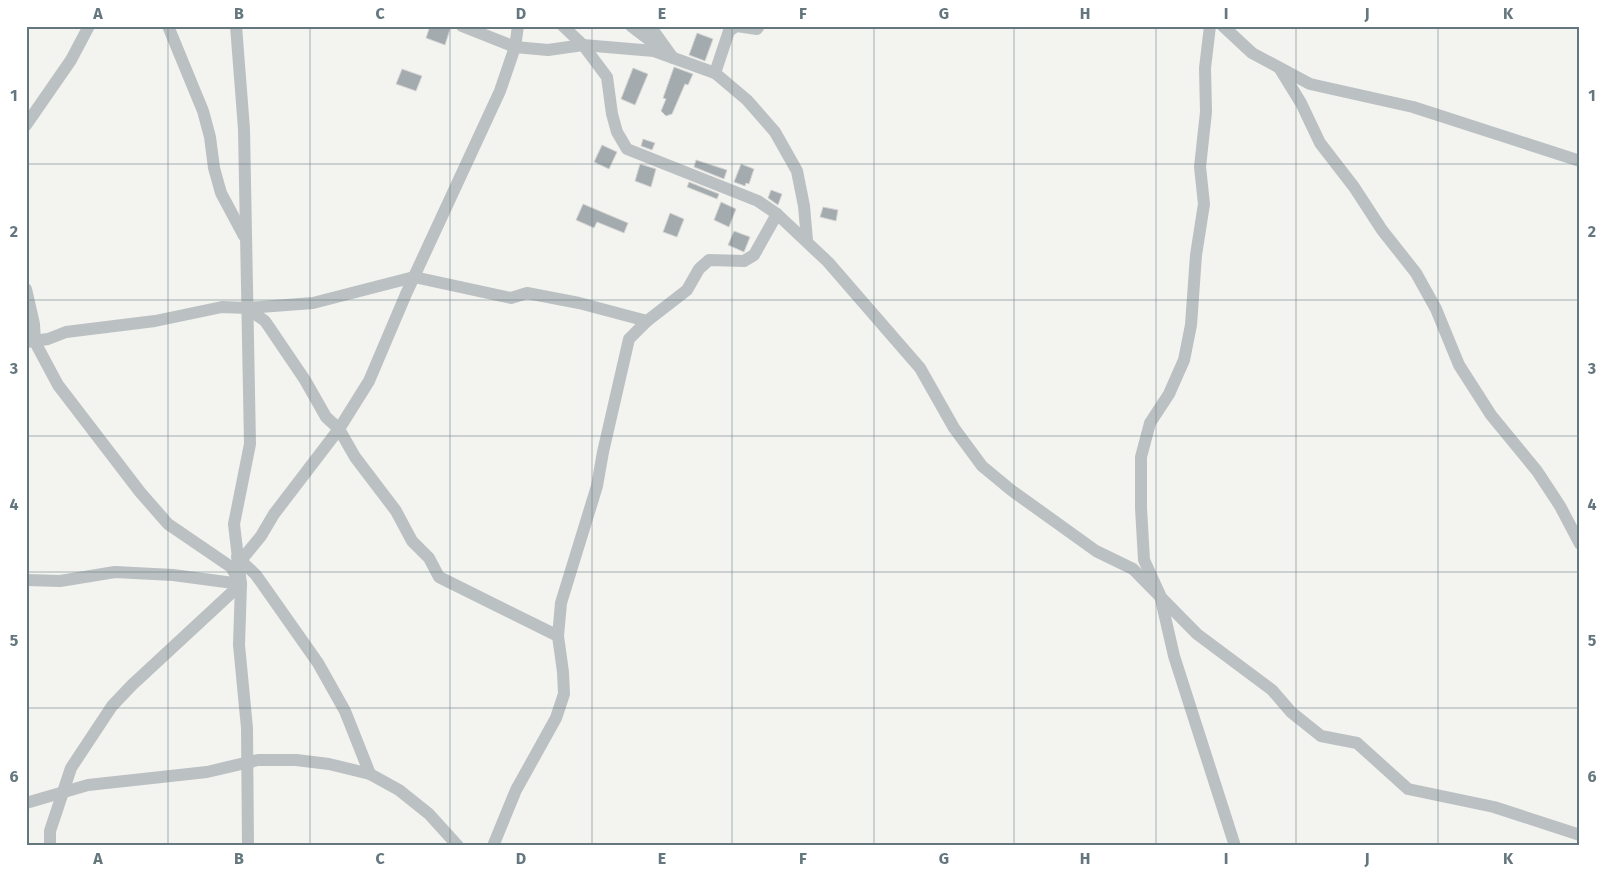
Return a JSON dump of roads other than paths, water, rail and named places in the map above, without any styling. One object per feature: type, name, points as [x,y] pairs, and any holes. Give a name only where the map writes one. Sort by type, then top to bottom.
[{"type":"street","points":[[26,125],[71,60],[89,26]]},
{"type":"street","points":[[168,26],[203,111],[221,193],[246,238]]},
{"type":"street","points":[[236,26],[244,129],[250,444],[234,524],[241,584],[240,660],[247,728],[248,846]]},
{"type":"street","points":[[462,26],[515,47],[548,50],[583,46],[654,51],[714,74],[747,100],[780,140],[797,171],[804,206],[807,240]]},
{"type":"street","points":[[239,560],[338,429],[369,380],[500,90],[515,47],[518,26]]},
{"type":"street","points":[[563,26],[583,46],[607,77],[612,114],[617,132],[627,149],[758,201],[777,214],[807,240],[920,368],[954,428],[982,466],[1019,496],[1096,551],[1133,569],[1197,634],[1272,690],[1291,712],[1321,736],[1357,743],[1408,788],[1494,807],[1580,835]]},
{"type":"street","points":[[631,26],[673,58]]},
{"type":"street","points":[[650,26],[673,58]]},
{"type":"street","points":[[714,74],[729,31],[737,26],[756,29],[759,26]]},
{"type":"street","points":[[1210,26],[1205,68],[1206,112],[1200,167],[1204,204],[1196,255],[1191,325],[1184,360],[1169,394],[1150,423],[1141,457],[1141,508],[1144,560],[1160,595],[1174,656],[1235,846]]},
{"type":"street","points":[[1223,26],[1252,53],[1310,84],[1413,107],[1580,160]]},
{"type":"street","points":[[1280,69],[1301,103],[1320,143],[1354,187],[1382,230],[1416,273],[1436,309],[1459,365],[1491,415],[1537,470],[1560,506],[1580,544]]},
{"type":"street","points":[[492,846],[516,790],[556,718],[564,694],[564,672],[558,636],[561,603],[597,486],[625,350],[629,339],[647,321],[687,290],[698,269],[710,260],[744,261],[754,255],[777,214]]},
{"type":"street","points":[[31,342],[66,332],[155,321],[222,307],[247,308],[314,303],[414,277],[511,298],[527,293],[579,303],[647,321]]},
{"type":"street","points":[[26,289],[34,324],[31,342],[58,385],[149,503],[168,524],[231,567],[241,584]]},
{"type":"street","points":[[247,308],[265,321],[305,380],[326,417],[338,429],[355,457],[396,511],[412,541],[429,558],[440,577],[558,636]]},
{"type":"street","points":[[239,560],[256,575],[318,663],[345,711],[370,774]]},
{"type":"street","points":[[26,580],[60,581],[114,572],[173,575],[241,584]]},
{"type":"street","points":[[50,846],[50,831],[71,768],[112,706],[132,685],[241,584]]},
{"type":"street","points":[[26,803],[88,785],[207,772],[258,760],[296,760],[329,764],[370,774],[399,790],[421,808],[458,846]]}]
